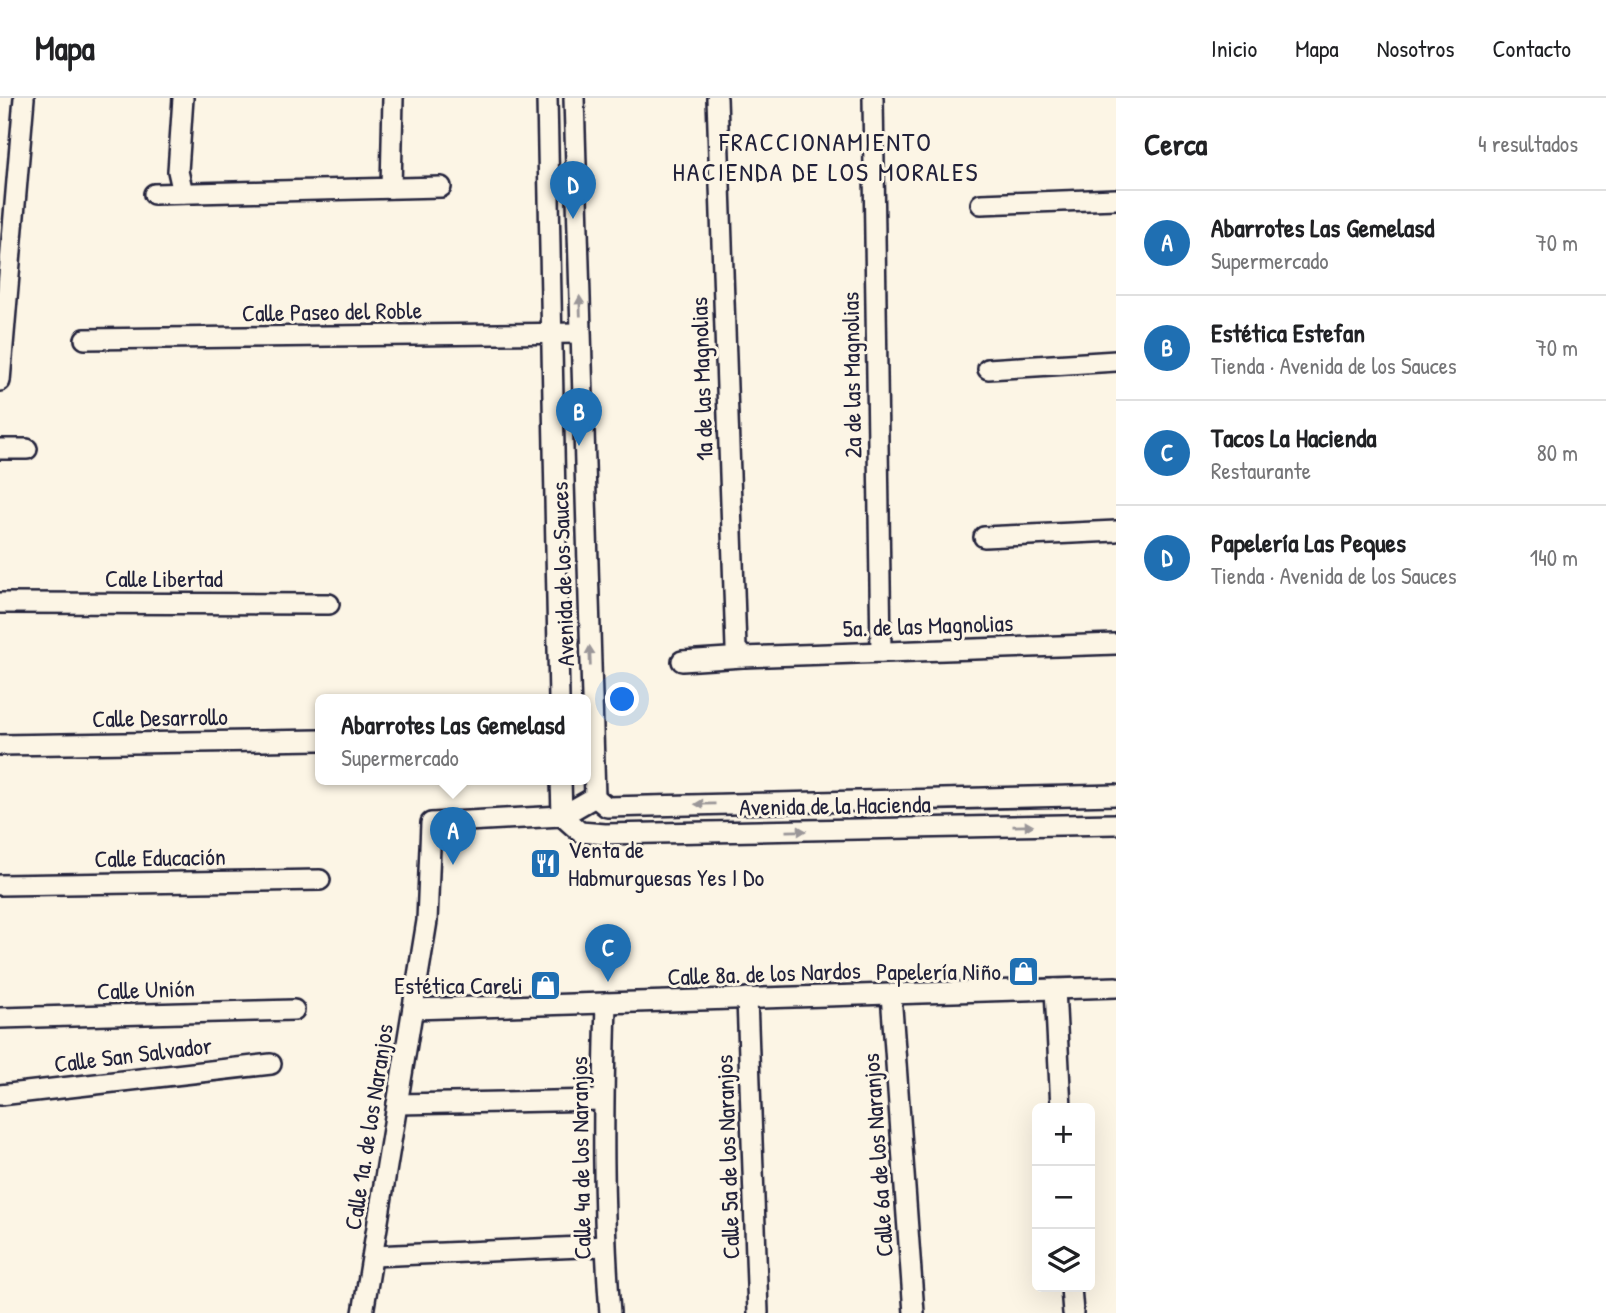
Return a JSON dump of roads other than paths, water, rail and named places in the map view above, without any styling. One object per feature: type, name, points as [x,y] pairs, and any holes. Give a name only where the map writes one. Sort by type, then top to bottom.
[{"type":"street","points":[[0,381],[24,98]]},
{"type":"street","points":[[183,98],[178,171],[183,193]]},
{"type":"street","points":[[391,188],[393,98]]},
{"type":"street","name":"Avenida de los Sauces","points":[[547,98],[559,694]]},
{"type":"street","name":"Avenida de los Sauces","points":[[574,98],[595,797]]},
{"type":"street","name":"1a de las Magnolias","points":[[717,98],[736,648],[743,657]]},
{"type":"street","name":"2a de las Magnolias","points":[[873,98],[881,652]]},
{"type":"street","points":[[154,194],[441,187]]},
{"type":"street","points":[[981,204],[1116,199]]},
{"type":"street","name":"Calle Paseo del Roble","points":[[85,339],[580,333]]},
{"type":"street","points":[[988,369],[1116,361]]},
{"type":"street","points":[[0,449],[27,449]]},
{"type":"street","points":[[984,537],[1116,530]]},
{"type":"street","name":"Calle Libertad","points":[[0,603],[329,604]]},
{"type":"street","name":"5a. de las Magnolias","points":[[682,661],[1116,644]]},
{"type":"street","name":"Calle Desarrollo","points":[[0,745],[315,740]]},
{"type":"street","points":[[561,785],[562,816]]},
{"type":"street","name":"Avenida de la Hacienda","points":[[595,797],[607,807],[1116,795]]},
{"type":"street","name":"Calle 1a. de los Naranjos","points":[[363,1313],[427,921],[431,823],[562,816],[595,797]]},
{"type":"street","name":"Avenida de la Hacienda","points":[[562,816],[580,832],[605,834],[1116,824]]},
{"type":"street","name":"Calle Educación","points":[[0,885],[320,880]]},
{"type":"street","name":"Calle 8a. de los Nardos","points":[[413,1009],[1116,987]]},
{"type":"street","points":[[1055,989],[1062,1103]]},
{"type":"street","name":"Calle 6a de los Naranjos","points":[[891,994],[914,1313]]},
{"type":"street","name":"Calle 5a de los Naranjos","points":[[747,998],[758,1313]]},
{"type":"street","name":"Calle 4a de los Naranjos","points":[[606,1003],[603,1100],[605,1246],[610,1313]]},
{"type":"street","name":"Calle Unión","points":[[0,1018],[294,1010]]},
{"type":"street","name":"Calle San Salvador","points":[[0,1095],[271,1064]]},
{"type":"street","points":[[397,1104],[603,1100]]},
{"type":"street","points":[[373,1256],[605,1246]]},
{"type":"street","points":[[1071,1292],[1073,1313]]},
{"type":"place","name":"Papelería Las Peques","points":[[573,219]]},
{"type":"place","name":"Estética Estefan","points":[[579,446]]},
{"type":"place","name":"Venta de Habmurguesas Yes I Do","points":[[545,864]]},
{"type":"place","name":"Abarrotes Las Gemelasd","points":[[453,865]]},
{"type":"place","name":"Papelería Niño","points":[[1024,972]]},
{"type":"place","name":"Tacos La Hacienda","points":[[608,982]]},
{"type":"place","name":"Estética Careli","points":[[546,986]]},
{"type":"district","name":"FRACCIONAMIENTO HACIENDA DE LOS MORALES","points":[[826,157]]}]
